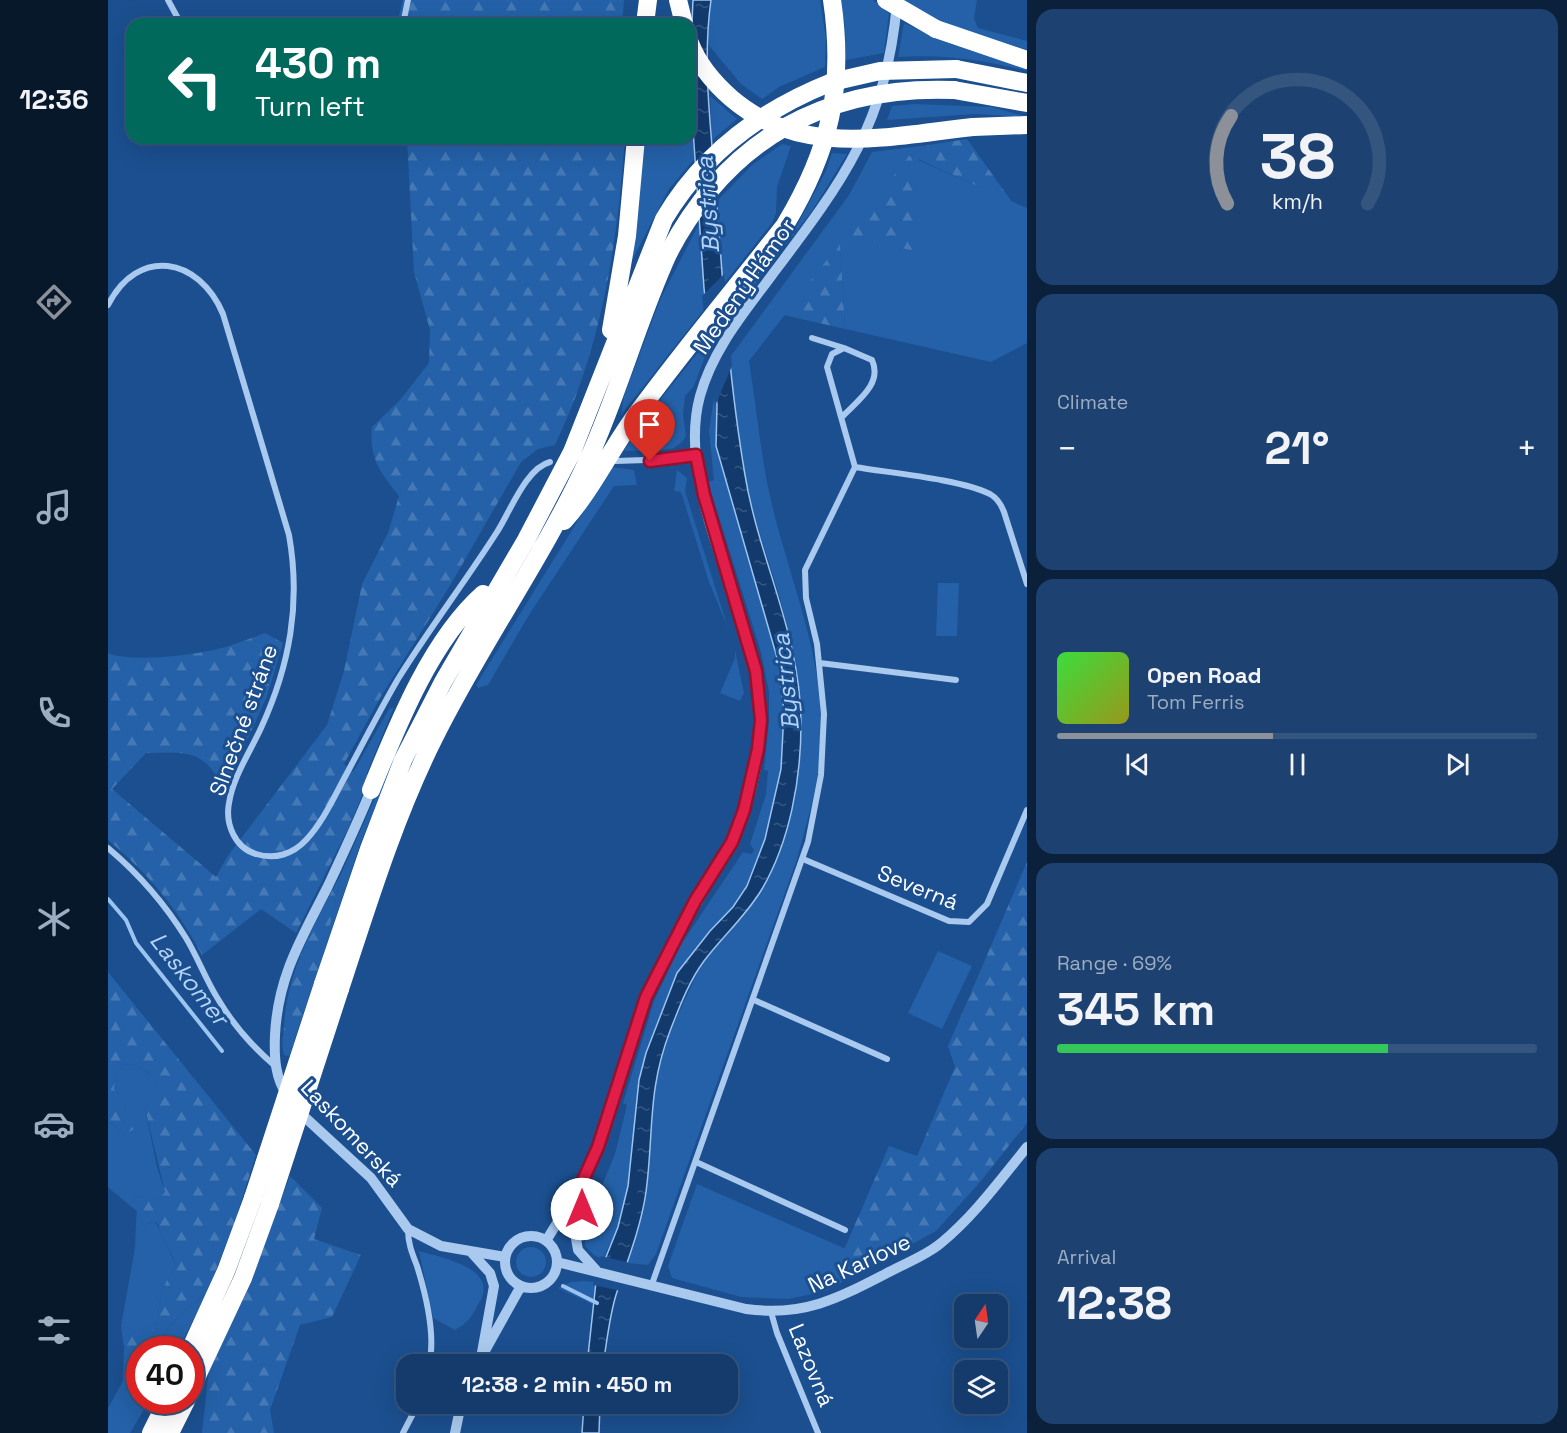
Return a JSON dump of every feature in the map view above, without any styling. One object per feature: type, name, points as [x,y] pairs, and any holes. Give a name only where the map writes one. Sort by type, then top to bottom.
[{"type":"highway","points":[[646,18],[648,0]]},
{"type":"highway","points":[[678,0],[682,18]]},
{"type":"highway","points":[[549,538],[583,500],[618,439],[785,225],[802,196],[818,160],[837,85],[836,31],[832,0]]},
{"type":"highway","points":[[886,0],[936,29],[1027,60]]},
{"type":"highway","points":[[696,54],[721,89],[743,109],[768,123],[800,135],[857,139],[973,127],[1027,125]]},
{"type":"highway","points":[[443,682],[550,497],[582,429],[608,356],[664,219],[686,185],[709,158],[727,141],[783,104],[832,82],[880,71],[956,69],[1027,83]]},
{"type":"highway","points":[[332,986],[418,770],[469,672],[549,538],[588,459],[650,295],[669,252],[691,213],[723,175],[765,138],[788,124],[826,107],[872,94],[909,89],[954,90],[1027,103]]},
{"type":"highway","points":[[608,356],[627,236],[635,144]]},
{"type":"highway","points":[[204,1361],[243,1278],[262,1201],[332,986],[390,793],[483,594],[532,509],[563,449],[614,307]]},
{"type":"highway","points":[[371,790],[414,689],[466,609],[483,594]]},
{"type":"highway","points":[[196,1336],[262,1201]]},
{"type":"highway","points":[[152,1433],[161,1414]]},
{"type":"highway","points":[[170,1433],[180,1414]]},
{"type":"street","points":[[168,0],[178,18]]},
{"type":"street","points":[[404,18],[408,0]]},
{"type":"street","name":"Medený Hámor","points":[[546,1241],[579,1189],[598,1147],[646,997],[695,901],[732,842],[744,810],[758,749],[761,720],[756,671],[702,491],[696,455],[698,402],[710,366],[729,333],[822,209],[857,153],[886,80],[898,0]]},
{"type":"street","name":"Slnečné stráne","points":[[108,305],[120,284],[134,272],[151,266],[166,266],[183,270],[207,286],[223,314],[290,535],[294,560],[295,600],[288,654],[274,698],[228,804],[228,816],[234,836],[250,852],[260,855],[286,854],[308,839],[328,809],[405,669],[496,534],[534,470],[550,462]]},
{"type":"street","points":[[812,338],[872,360],[876,369],[875,381],[842,417]]},
{"type":"street","points":[[652,1284],[803,859],[817,804],[824,754],[824,714],[820,663],[806,598],[805,570],[855,467],[827,367],[832,354],[844,348]]},
{"type":"street","points":[[616,461],[666,460],[696,455]]},
{"type":"street","points":[[855,467],[971,487],[991,495],[1000,502],[1005,512],[1027,584]]},
{"type":"street","points":[[820,663],[956,680]]},
{"type":"street","name":"Laskomerská","points":[[371,790],[353,835],[296,947],[278,1004],[275,1066],[282,1086],[295,1107],[371,1179],[408,1229],[431,1243],[505,1257]]},
{"type":"street","name":"Severná","points":[[803,859],[950,921],[969,922],[987,904],[1027,810]]},
{"type":"street","name":"Laskomerská","points":[[108,848],[139,877],[169,912],[187,939],[222,1005],[262,1055],[275,1066]]},
{"type":"street","points":[[754,999],[887,1059]]},
{"type":"street","name":"Na Karlove","points":[[557,1262],[630,1278],[746,1309],[771,1312],[816,1307],[845,1295],[940,1245],[1027,1147]]},
{"type":"street","points":[[696,1162],[845,1230]]},
{"type":"street","points":[[579,1189],[582,1209],[575,1233],[578,1250],[596,1270]]},
{"type":"street","points":[[408,1229],[410,1251],[417,1267],[431,1326],[431,1354]]},
{"type":"street","points":[[534,1236],[546,1241],[554,1250],[557,1262],[553,1275],[543,1285],[521,1286],[510,1277],[505,1257],[511,1245],[521,1238],[534,1236]]},
{"type":"street","points":[[471,1252],[490,1273],[494,1286],[481,1354]]},
{"type":"street","points":[[483,1354],[521,1286]]},
{"type":"street","name":"Lazovná","points":[[771,1312],[777,1333],[818,1433]]},
{"type":"street","points":[[403,1433],[413,1414]]},
{"type":"street","points":[[455,1433],[459,1414]]},
{"type":"green space","points":[[403,0],[624,0],[622,18],[398,18]]},
{"type":"green space","points":[[711,0],[820,0],[826,38],[825,67],[779,87],[762,99],[741,84],[707,43]]},
{"type":"green space","points":[[840,0],[873,0],[889,13],[884,53],[846,60],[845,26]]},
{"type":"green space","points":[[905,0],[977,0],[974,18],[978,28],[1027,41],[1027,50],[953,27],[905,4]]},
{"type":"green space","points":[[904,23],[951,44],[1027,68],[1027,71],[963,59],[931,56],[898,57]]},
{"type":"green space","points":[[710,96],[737,119],[712,140]]},
{"type":"green space","points":[[914,104],[992,107],[1027,117],[975,114],[887,120],[892,106]]},
{"type":"green space","points":[[967,139],[1012,202],[918,159],[914,247],[911,250],[845,237],[909,156],[928,145]]},
{"type":"green space","points":[[407,144],[625,144],[612,257],[605,295],[585,371],[555,445],[538,449],[521,462],[451,584],[380,698],[344,764],[367,784],[347,831],[296,933],[261,909],[202,955],[183,922],[150,879],[108,840],[108,653],[149,658],[199,653],[265,633],[283,643],[267,696],[225,790],[209,766],[201,760],[193,756],[174,753],[146,753],[112,789],[216,877],[227,857],[327,725],[344,671],[362,584],[388,533],[399,496],[377,464],[372,447],[372,427],[400,400],[429,363],[430,330],[414,272]]},
{"type":"green space","points":[[643,144],[695,144],[696,157],[669,189],[630,264]]},
{"type":"green space","points":[[782,144],[791,146],[777,187],[776,213],[772,223],[723,285],[717,201],[752,165]]},
{"type":"green space","points":[[928,145],[909,156],[1027,208],[1027,343],[991,362],[845,329],[840,244],[749,361],[769,491],[806,627],[819,687],[820,762],[812,804],[797,859],[656,1254],[648,1265],[627,1263],[646,1191],[651,1104],[656,1077],[669,1034],[702,963],[744,916],[770,873],[787,825],[798,777],[797,667],[745,475],[728,360],[849,195],[872,152]]},
{"type":"green space","points":[[832,153],[847,154],[812,211],[755,285],[704,359],[694,386],[685,396],[683,415],[686,436],[682,442],[674,448],[662,450],[624,451],[640,425],[792,235],[826,171]]},
{"type":"green space","points":[[700,222],[706,307],[621,415],[624,396],[660,300]]},
{"type":"green space","points":[[840,243],[845,329],[784,315]]},
{"type":"green space","points":[[715,390],[719,460],[731,492],[778,661],[784,711],[781,770],[765,839],[747,886],[733,907],[710,931],[677,973],[656,1025],[639,1080],[628,1186],[618,1227],[603,1259],[594,1255],[585,1246],[585,1227],[615,1154],[627,1105],[623,1103],[654,1001],[680,946],[743,852],[752,854],[754,850],[750,844],[766,794],[768,771],[764,770],[769,721],[769,692],[761,652],[708,482],[714,480],[709,431]]},
{"type":"green space","points":[[611,467],[634,470],[637,485],[614,486],[529,615],[488,685],[478,688],[476,685]]},
{"type":"green space","points":[[677,470],[687,478],[685,491],[728,628],[709,582],[681,492],[674,491]]},
{"type":"green space","points":[[938,583],[959,583],[957,636],[936,636]]},
{"type":"green space","points":[[735,650],[744,693],[740,701],[720,693],[735,658]]},
{"type":"green space","points":[[420,697],[361,842],[325,949],[341,874]]},
{"type":"green space","points":[[394,707],[367,773],[367,784],[353,772],[389,709]]},
{"type":"green space","points":[[1027,862],[1027,1123],[981,1181],[936,1231],[826,1291],[889,1146],[917,1156],[955,1067],[948,1046]]},
{"type":"green space","points":[[341,874],[325,949],[289,1056],[284,1055],[282,1041],[286,1006],[296,966],[312,929]]},
{"type":"green space","points":[[938,951],[972,966],[942,1029],[908,1013]]},
{"type":"green space","points":[[108,972],[256,1155],[235,1221],[207,1293],[178,1316],[163,1336],[146,1336],[157,1323],[162,1291],[176,1265],[158,1224],[155,1221],[143,1225],[136,1222],[137,1211],[128,1204],[140,1196],[158,1199],[165,1192],[145,1108],[162,1094],[156,1081],[148,1072],[138,1066],[124,1064],[116,1074],[114,1089],[134,1113],[134,1129],[125,1134],[108,1121]]},
{"type":"green space","points":[[124,1064],[143,1069],[156,1082],[163,1094],[145,1108],[157,1167],[165,1192],[158,1199],[140,1196],[128,1204],[108,1187],[108,1121],[125,1134],[133,1113],[114,1089],[116,1074]]},
{"type":"green space","points":[[290,1176],[322,1208],[314,1239],[361,1255],[332,1317],[300,1325],[270,1410],[274,1433],[202,1433],[209,1369],[258,1262]]},
{"type":"green space","points":[[697,1184],[846,1249],[826,1291],[788,1299],[741,1297],[672,1278],[668,1266]]},
{"type":"green space","points":[[155,1221],[176,1265],[162,1291],[155,1328],[147,1336],[136,1336],[131,1329],[121,1326],[135,1247],[136,1222],[143,1225]]},
{"type":"green space","points":[[531,1247],[542,1251],[546,1262],[542,1273],[531,1277],[520,1273],[516,1262],[520,1251]]},
{"type":"green space","points":[[419,1251],[465,1266],[482,1281],[484,1291],[479,1303],[466,1322],[455,1330],[433,1318]]},
{"type":"green space","points":[[571,1282],[596,1282],[592,1304],[558,1288]]},
{"type":"green space","points":[[207,1293],[185,1336],[163,1336],[178,1316]]},
{"type":"green space","points":[[121,1326],[131,1329],[137,1336],[126,1336],[126,1350]]},
{"type":"green space","points":[[124,1348],[126,1350],[126,1414],[141,1414],[130,1433],[108,1433],[108,1408],[123,1381]]},
{"type":"water","name":"Bystrica","points":[[693,0],[711,0],[707,48],[708,96],[724,299],[739,440],[751,506],[794,660],[801,724],[799,766],[787,830],[772,870],[749,908],[699,969],[670,1031],[654,1093],[646,1192],[641,1218],[614,1304],[605,1354],[588,1354],[596,1282],[618,1227],[628,1186],[639,1080],[646,1053],[677,973],[710,931],[733,907],[747,886],[765,839],[781,769],[784,711],[778,661],[716,446],[717,405],[704,288],[694,144],[696,144],[696,18],[692,18]]},
{"type":"water","points":[[583,1414],[600,1414],[599,1433],[582,1433]]},
{"type":"pier","points":[[724,274],[732,366],[715,406],[702,296]]},
{"type":"pier","points":[[601,1256],[630,1263],[621,1291],[593,1285]]},
{"type":"waterway","name":"Laskomer","points":[[108,899],[126,920],[136,943],[222,1051]]},
{"type":"waterway","name":"Laskomer","points":[[563,1286],[597,1303]]},
{"type":"route","points":[[582,1209],[579,1189],[598,1147],[646,997],[695,901],[732,842],[754,773],[760,737],[761,720],[756,671],[700,481],[696,455],[650,461]]}]
